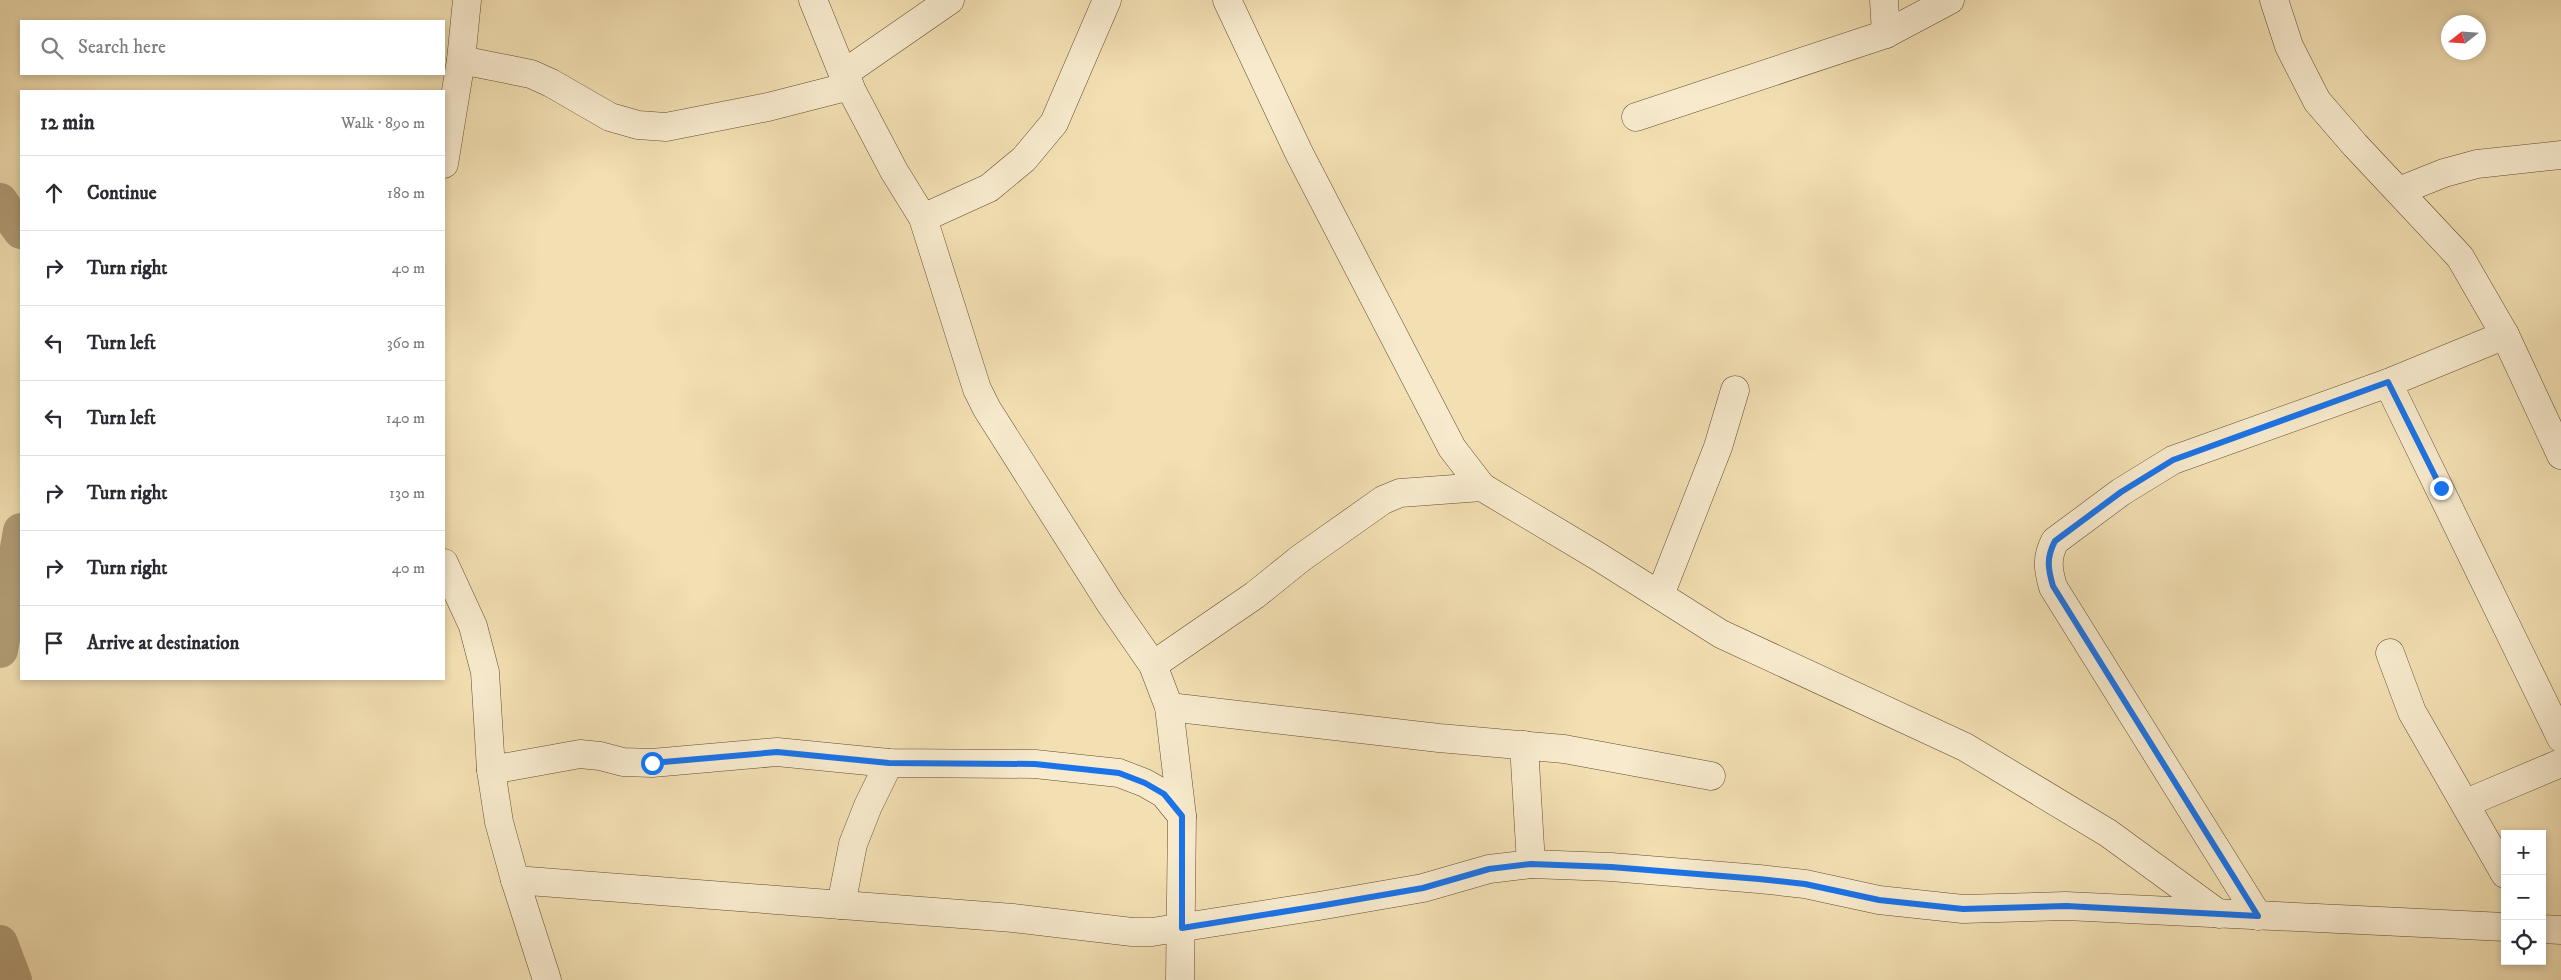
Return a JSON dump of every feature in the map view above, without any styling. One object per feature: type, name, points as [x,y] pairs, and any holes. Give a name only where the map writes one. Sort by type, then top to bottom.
[{"type":"street","points":[[445,158],[461,60],[467,0]]},
{"type":"street","points":[[813,0],[846,80],[894,171],[923,218],[977,389],[987,409],[1110,603],[1153,665],[1170,707],[1182,816],[1180,980]]},
{"type":"street","points":[[461,60],[531,74],[552,82],[610,117],[638,125],[666,127],[768,107],[846,80],[949,0]]},
{"type":"street","points":[[923,218],[988,188],[1024,159],[1054,123],[1107,0]]},
{"type":"street","points":[[1227,0],[1299,153],[1452,448],[1482,487],[1721,634],[1965,747],[2108,834],[2219,914]]},
{"type":"street","points":[[1884,0],[1886,34]]},
{"type":"street","points":[[1636,117],[1886,34],[1950,0]]},
{"type":"street","points":[[2274,0],[2289,46],[2317,101],[2355,145],[2460,257],[2505,335],[2561,455]]},
{"type":"street","points":[[2399,191],[2444,173],[2477,164],[2561,155]]},
{"type":"street","points":[[2258,916],[2053,586],[2047,567],[2048,553],[2055,541],[2121,492],[2173,460],[2388,382],[2505,335]]},
{"type":"street","points":[[2388,382],[2561,738]]},
{"type":"street","points":[[1660,595],[1718,448],[1735,390]]},
{"type":"street","points":[[1153,665],[1255,595],[1301,558],[1383,500],[1400,493],[1482,487]]},
{"type":"street","points":[[445,565],[473,626],[485,672],[491,770],[499,822],[515,880],[547,980]]},
{"type":"street","points":[[2390,653],[2412,712],[2501,867]]},
{"type":"street","points":[[1170,707],[1438,738],[1564,749],[1711,776]]},
{"type":"street","points":[[1524,745],[1531,864]]},
{"type":"street","points":[[491,770],[580,754],[600,756],[623,762],[652,763],[777,752],[889,763],[1035,764],[1119,773],[1145,783],[1164,794],[1182,816]]},
{"type":"street","points":[[841,905],[853,844],[868,806],[889,763]]},
{"type":"street","points":[[2466,803],[2561,763]]},
{"type":"street","points":[[515,880],[1013,918],[1132,932],[1182,928],[1348,901],[1423,888],[1489,869],[1531,864],[1611,867],[1759,879],[1805,884],[1879,900],[1963,909],[2066,906],[2501,927]]},
{"type":"street","points":[[2546,929],[2561,930]]},
{"type":"waterway","points":[[0,201],[20,230]]},
{"type":"waterway","points":[[0,650],[20,537]]},
{"type":"waterway","points":[[0,943],[14,980]]},
{"type":"route","points":[[652,763],[777,752],[803,753],[889,763],[1035,764],[1119,773],[1145,783],[1164,794],[1182,816],[1182,928],[1423,888],[1489,869],[1531,864],[1570,864],[1759,879],[1805,884],[1879,900],[1963,909],[2066,906],[2258,916],[2053,586],[2047,567],[2048,553],[2055,541],[2121,492],[2173,460],[2388,382],[2441,488]]}]
